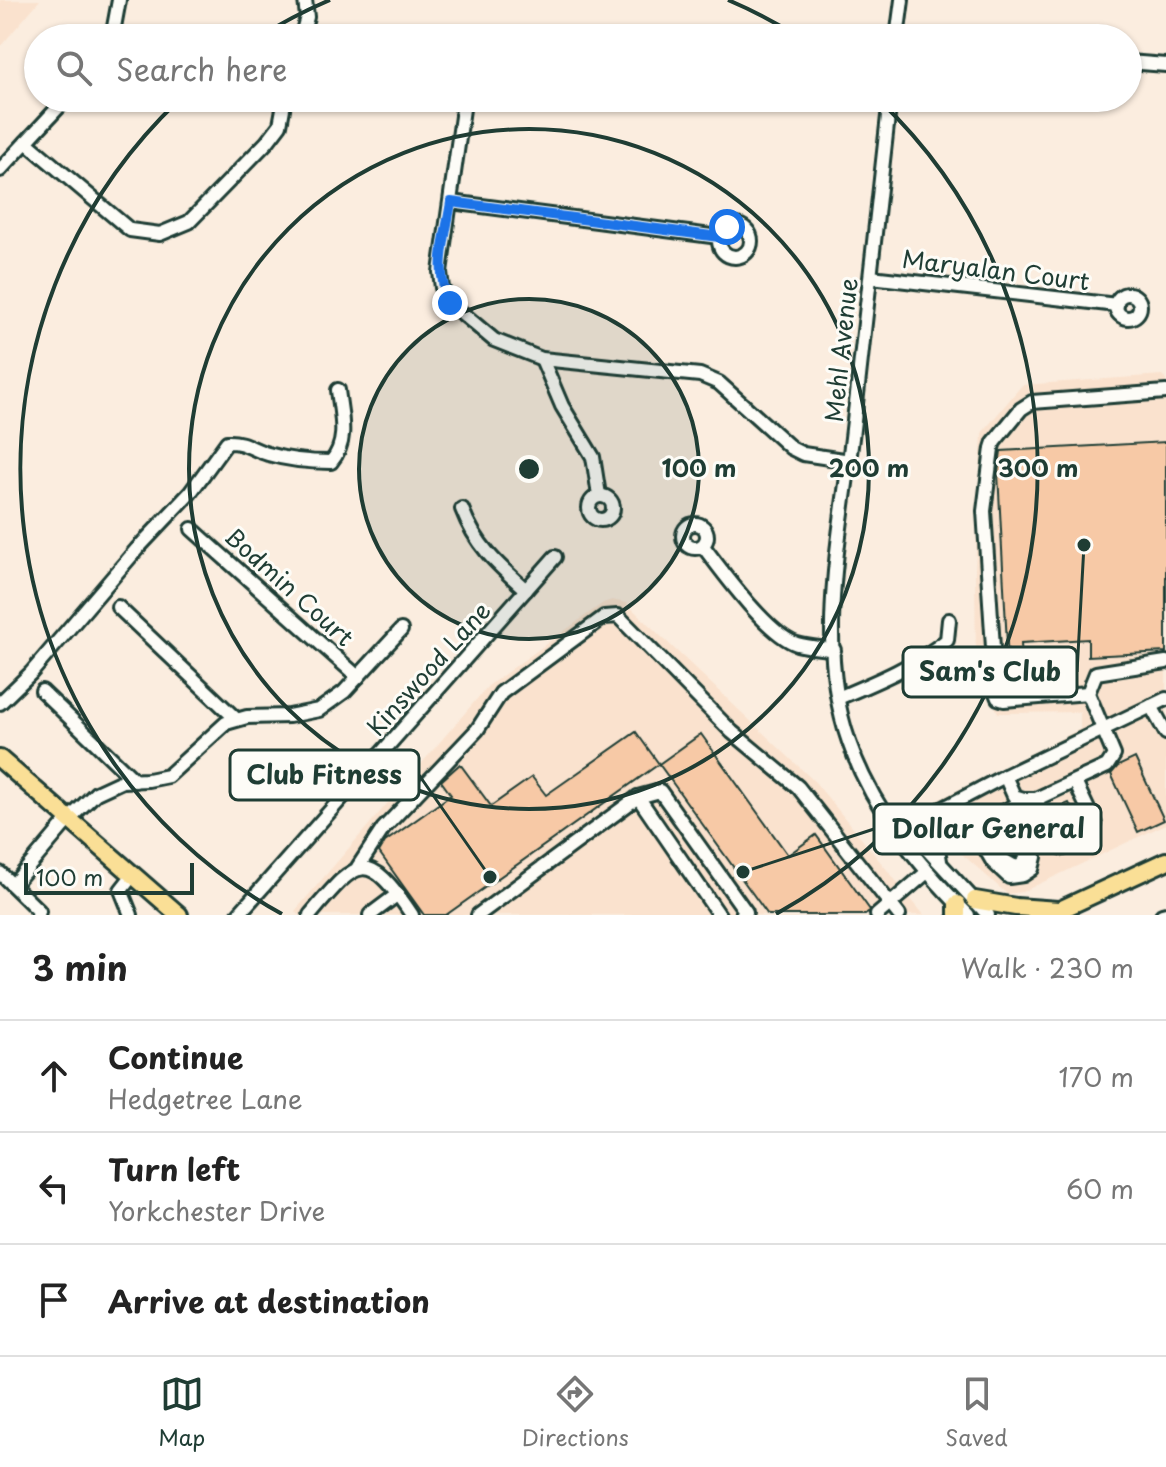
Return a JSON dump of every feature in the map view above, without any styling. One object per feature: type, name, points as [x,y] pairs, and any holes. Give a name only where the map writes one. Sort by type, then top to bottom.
[{"type":"main road","points":[[0,759],[179,915]]},
{"type":"main road","points":[[964,908],[1016,907],[1054,913],[1166,861]]},
{"type":"street","points":[[115,24],[119,0]]},
{"type":"street","points":[[305,0],[305,24]]},
{"type":"street","points":[[899,24],[902,0]]},
{"type":"street","points":[[1142,63],[1166,65]]},
{"type":"street","points":[[0,170],[54,112]]},
{"type":"street","points":[[26,142],[130,230],[160,234],[189,222],[280,125],[282,112]]},
{"type":"street","points":[[463,112],[440,272],[442,288],[450,303],[494,340],[542,359],[700,375],[719,383],[791,448],[803,454],[850,461]]},
{"type":"street","name":"Mehl Avenue","points":[[889,112],[833,603],[838,698],[848,739],[863,776],[896,833],[926,873],[964,908],[988,915]]},
{"type":"street","points":[[451,202],[719,237]]},
{"type":"street","name":"Maryalan Court","points":[[871,277],[1117,305]]},
{"type":"street","points":[[542,359],[562,406],[593,457],[599,495]]},
{"type":"street","points":[[0,703],[31,673],[137,549],[190,493],[227,442],[239,441],[268,454],[331,462],[341,451],[343,432],[338,390]]},
{"type":"street","points":[[1088,693],[1004,700],[998,698],[996,693],[984,526],[992,448],[1021,409],[1032,402],[1166,392]]},
{"type":"street","points":[[462,509],[471,533],[492,559],[526,590]]},
{"type":"street","name":"Bodmin Court","points":[[192,529],[358,677]]},
{"type":"street","points":[[703,546],[777,632],[794,643],[834,650]]},
{"type":"street","name":"Kinswood Lane","points":[[238,915],[555,557]]},
{"type":"street","points":[[118,607],[236,719]]},
{"type":"street","points":[[310,915],[343,877],[358,867],[383,829],[477,730],[501,693],[604,617],[618,616],[732,732],[798,787],[894,910]]},
{"type":"street","points":[[838,698],[883,680],[935,650],[947,640],[949,620]]},
{"type":"street","points":[[13,885],[68,820],[96,793],[109,785],[168,776],[226,723],[236,719],[289,716],[319,710],[344,692],[401,630]]},
{"type":"street","points":[[1005,776],[1014,801],[1034,849],[1035,857],[1032,869],[1023,875],[1009,877],[993,862],[979,838],[983,825],[1014,801],[1036,799],[1107,766],[1114,755],[1088,693],[1096,673],[1166,662]]},
{"type":"street","points":[[42,691],[135,781]]},
{"type":"street","points":[[896,833],[1005,776],[1166,699]]},
{"type":"street","points":[[1151,706],[1166,733]]},
{"type":"street","points":[[1036,799],[1054,840],[1063,848],[1091,835],[1095,824],[1075,782]]},
{"type":"street","points":[[478,915],[638,797],[660,791],[745,914]]},
{"type":"street","points":[[638,797],[719,915]]},
{"type":"street","points":[[941,809],[937,843],[941,864]]},
{"type":"street","name":"Mehl Avenue","points":[[896,833],[923,845],[941,864],[964,908]]},
{"type":"street","points":[[358,867],[378,874],[398,894],[412,915]]},
{"type":"street","points":[[0,873],[39,911],[38,915]]},
{"type":"street","points":[[877,915],[894,910],[926,873]]},
{"type":"street","points":[[131,915],[121,890],[132,876]]},
{"type":"street","points":[[370,915],[398,894]]},
{"type":"shaded area","points":[[0,0],[40,0],[0,47]]},
{"type":"shaded area","points":[[1162,375],[1166,379],[1166,824],[1022,892],[1007,894],[953,846],[928,805],[1080,729],[1080,712],[998,713],[976,666],[975,571],[982,433],[1022,385]]},
{"type":"shaded area","points":[[612,600],[626,603],[815,782],[924,915],[298,915],[295,911],[488,686],[603,603]]},
{"type":"building","points":[[1166,442],[1166,652],[1088,656],[1088,639],[1021,643],[1023,682],[1009,682],[998,473],[1001,451]]},
{"type":"building","points":[[636,732],[659,764],[446,915],[424,915],[379,852],[385,842],[451,795],[441,781],[460,764],[491,806],[532,777],[546,795]]},
{"type":"building","points":[[701,734],[788,855],[816,835],[870,910],[868,913],[768,915],[659,764]]},
{"type":"building","points":[[1135,758],[1164,820],[1138,832],[1111,774],[1118,766]]},
{"type":"building","points":[[1069,803],[1078,823],[1082,821],[1084,827],[1065,837],[1052,810]]},
{"type":"building","points":[[1010,820],[1019,839],[1015,857],[998,838],[990,834],[997,826]]},
{"type":"place","name":"Sam's Club","points":[[1084,545]]},
{"type":"place","name":"Dollar General","points":[[743,872]]},
{"type":"place","name":"Club Fitness","points":[[490,877]]},
{"type":"route","points":[[450,303],[442,288],[440,272],[451,202],[719,237],[727,227]]}]
